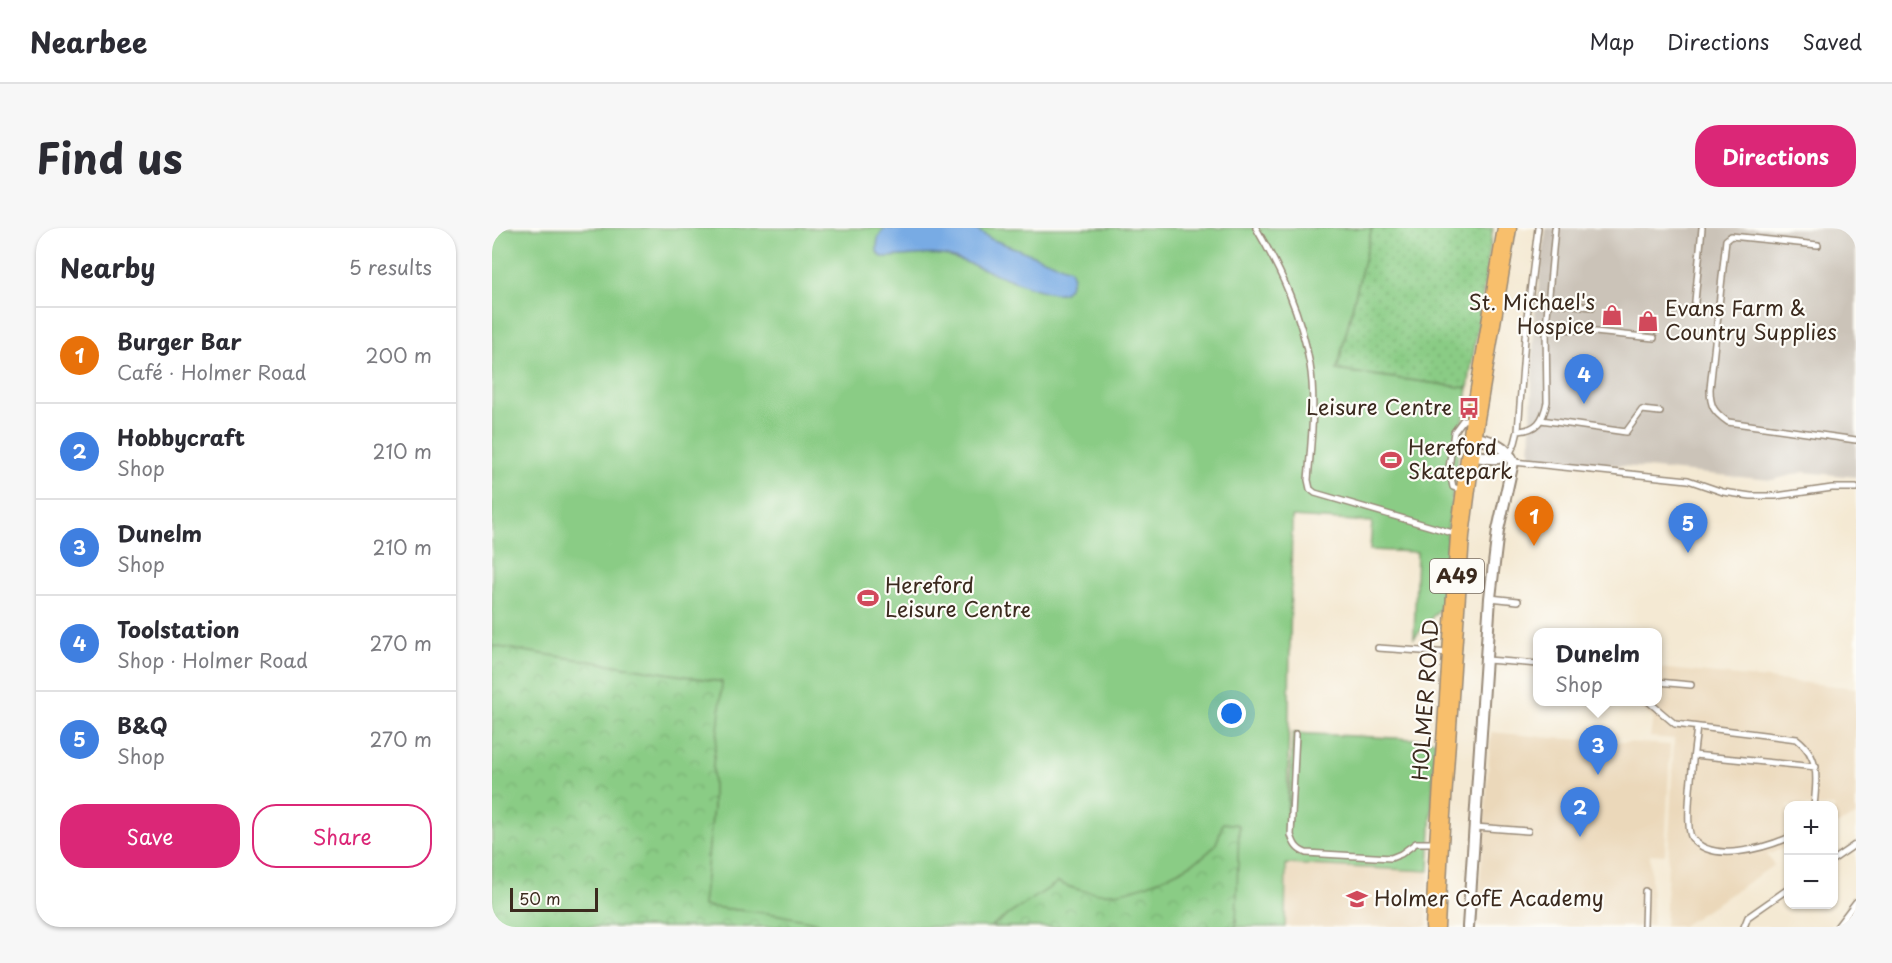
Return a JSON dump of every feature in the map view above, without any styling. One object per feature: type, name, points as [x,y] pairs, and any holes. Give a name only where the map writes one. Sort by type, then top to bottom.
[{"type":"highway","name":"HOLMER ROAD","points":[[1435,927],[1460,536],[1472,437],[1507,228]]},
{"type":"street","points":[[1472,437],[1498,444],[1511,458]]},
{"type":"street","points":[[1472,437],[1492,459],[1511,458]]},
{"type":"street","points":[[1468,927],[1490,598],[1498,530],[1511,458]]},
{"type":"lane","points":[[1256,228],[1286,282],[1299,318],[1310,366],[1312,402],[1308,480],[1310,489],[1315,493],[1460,536]]},
{"type":"lane","points":[[1538,228],[1526,325],[1518,431],[1511,458],[1689,480],[1723,492],[1751,496],[1776,496],[1832,488],[1856,488]]},
{"type":"lane","points":[[1518,431],[1535,427],[1541,420],[1547,402],[1546,327],[1555,228]]},
{"type":"lane","points":[[1694,312],[1702,228]]},
{"type":"lane","points":[[1818,245],[1731,236],[1725,240],[1710,402],[1717,414],[1728,422],[1856,440]]},
{"type":"lane","points":[[1548,302],[1592,308]]},
{"type":"lane","points":[[1526,325],[1654,338]]},
{"type":"lane","points":[[1541,420],[1626,432],[1642,410],[1660,412]]},
{"type":"lane","points":[[1465,492],[1453,487],[1449,468],[1454,432],[1463,420],[1472,437]]},
{"type":"lane","points":[[1490,598],[1518,601]]},
{"type":"lane","points":[[1378,648],[1452,653]]},
{"type":"lane","points":[[1485,660],[1533,664]]},
{"type":"lane","points":[[1662,682],[1691,685]]},
{"type":"lane","points":[[1654,706],[1675,724],[1797,739],[1807,747],[1816,767],[1814,801]]},
{"type":"lane","points":[[1697,727],[1689,813],[1689,830],[1692,838],[1706,848],[1735,853],[1765,848],[1784,840]]},
{"type":"lane","points":[[1296,734],[1291,835],[1299,850],[1306,853],[1391,858],[1416,843],[1439,843]]},
{"type":"lane","points":[[1694,755],[1816,767]]},
{"type":"lane","points":[[1474,827],[1528,831]]},
{"type":"lane","points":[[1838,856],[1856,844]]},
{"type":"lane","points":[[1644,927],[1645,891]]},
{"type":"lane","points":[[1744,927],[1748,917],[1784,892]]},
{"type":"lane","points":[[1837,927],[1856,902]]},
{"type":"shaded area","points":[[1546,228],[1856,228],[1856,477],[1804,472],[1772,480],[1530,457],[1534,320]]},
{"type":"shaded area","points":[[1662,668],[1856,688],[1856,816],[1838,824],[1838,801],[1784,801],[1784,848],[1767,855],[1774,865],[1681,927],[1665,927],[1674,739],[1650,737],[1653,718],[1640,706],[1662,706]]},
{"type":"shaded area","points":[[1491,732],[1670,745],[1665,855],[1650,854],[1653,927],[1477,927]]},
{"type":"shaded area","name":"Holmer CofE Academy","points":[[1286,864],[1429,871],[1427,927],[1285,927]]},
{"type":"green space","name":"Hereford Leisure Centre","points":[[492,228],[1372,228],[1337,370],[1468,388],[1448,525],[1442,606],[1414,638],[1417,552],[1370,550],[1372,522],[1292,517],[1287,835],[1293,733],[1435,740],[1429,871],[1286,864],[1285,927],[492,927]]},
{"type":"green space","points":[[1372,228],[1493,228],[1468,388],[1337,370]]},
{"type":"green space","points":[[492,646],[722,682],[713,764],[713,807],[703,906],[774,914],[819,923],[822,927],[492,927]]},
{"type":"green space","points":[[1223,823],[1239,825],[1236,927],[990,927],[1058,882],[1084,891],[1112,893],[1137,888],[1167,876],[1207,853],[1215,845]]},
{"type":"water","points":[[886,228],[974,228],[991,239],[1070,269],[1073,277],[1066,291],[1055,293],[1025,285],[942,255],[882,257],[877,252],[877,242]]},
{"type":"place","name":"St. Michael's Hospice","points":[[1612,315]]},
{"type":"place","name":"Evans Farm & Country Supplies","points":[[1648,321]]},
{"type":"place","name":"Toolstation","points":[[1584,404]]},
{"type":"place","name":"Leisure Centre","points":[[1469,408]]},
{"type":"place","name":"Hereford Skatepark","points":[[1391,460]]},
{"type":"place","name":"Burger Bar","points":[[1534,546]]},
{"type":"place","name":"B&Q","points":[[1688,553]]},
{"type":"place","name":"Hereford Leisure Centre","points":[[868,598]]},
{"type":"place","name":"Dunelm","points":[[1598,775]]},
{"type":"place","name":"Hobbycraft","points":[[1580,837]]},
{"type":"place","name":"Holmer CofE Academy","points":[[1357,899]]}]
